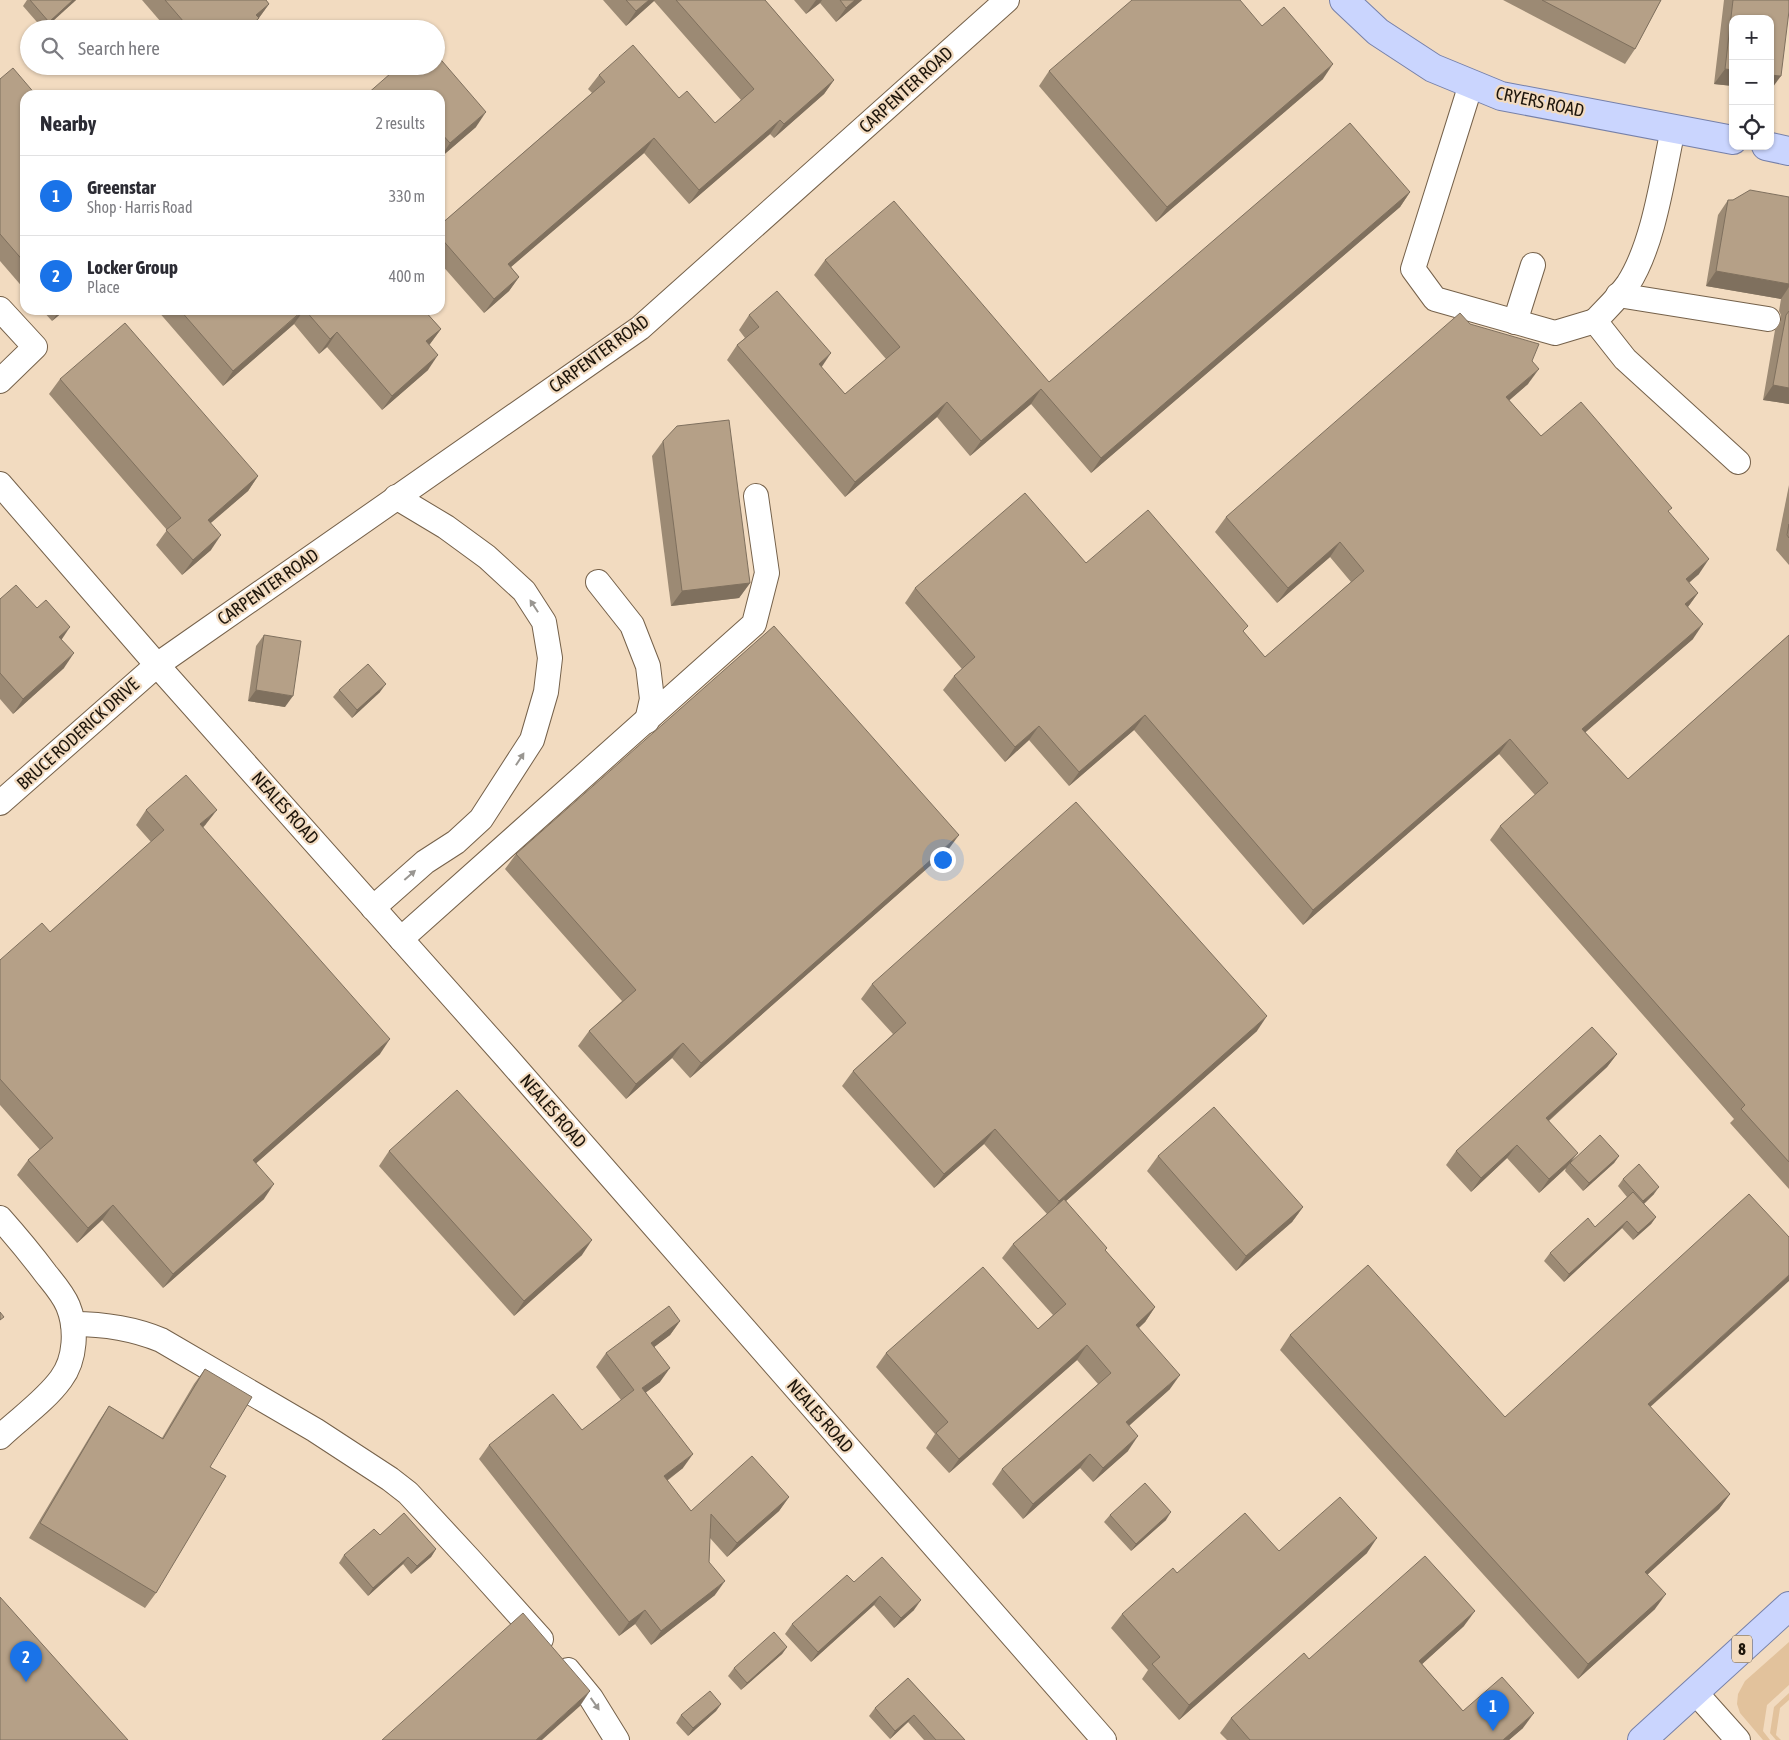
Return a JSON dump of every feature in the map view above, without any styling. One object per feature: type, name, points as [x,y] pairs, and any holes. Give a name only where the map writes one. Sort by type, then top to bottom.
[{"type":"main road","name":"CRYERS ROAD","points":[[1344,0],[1378,32],[1433,68],[1501,96],[1729,139]]},
{"type":"main road","points":[[1774,148],[1789,151]]},
{"type":"main road","name":"8","points":[[1642,1740],[1789,1606]]},
{"type":"street","name":"CARPENTER ROAD","points":[[157,664],[640,328],[1007,0]]},
{"type":"street","points":[[1471,84],[1413,269],[1435,300],[1556,333],[1595,322],[1628,285],[1640,262],[1650,233],[1673,129]]},
{"type":"street","points":[[1515,322],[1533,265]]},
{"type":"street","points":[[1618,295],[1768,319]]},
{"type":"street","points":[[0,309],[35,346],[0,381]]},
{"type":"street","points":[[1595,322],[1625,359],[1738,462]]},
{"type":"street","name":"NEALES ROAD","points":[[0,484],[1104,1740]]},
{"type":"street","points":[[401,939],[754,624],[768,573],[756,496]]},
{"type":"street","points":[[373,908],[425,862],[456,842],[481,819],[532,740],[546,692],[550,658],[544,622],[524,591],[487,557],[453,532],[396,497]]},
{"type":"street","points":[[598,582],[632,626],[648,666],[652,699],[647,721]]},
{"type":"street","name":"BRUCE RODERICK DRIVE","points":[[0,803],[157,664]]},
{"type":"street","points":[[0,1218],[24,1245],[68,1305],[73,1324],[74,1341],[70,1361],[62,1378],[47,1395],[0,1437]]},
{"type":"street","points":[[73,1324],[118,1326],[161,1340],[315,1430],[373,1466],[402,1488],[484,1574],[591,1698],[617,1740]]},
{"type":"street","points":[[1695,1692],[1738,1740]]},
{"type":"shaded area","points":[[1789,1642],[1789,1685],[1767,1705],[1763,1731],[1770,1740],[1763,1740],[1740,1713],[1737,1704],[1738,1694],[1745,1681]]},
{"type":"shaded area","points":[[1789,1693],[1789,1700],[1780,1708],[1776,1735],[1781,1740],[1776,1740],[1770,1733],[1774,1707]]},
{"type":"building","points":[[30,0],[73,0],[51,20],[47,20]]},
{"type":"building","points":[[165,0],[266,0],[269,4],[256,15],[259,18],[257,20],[182,20]]},
{"type":"building","points":[[626,0],[649,0],[636,11]]},
{"type":"building","points":[[676,0],[765,0],[834,80],[784,124],[780,120],[699,190],[654,138],[508,264],[519,277],[494,299],[445,243],[445,221],[605,82],[599,75],[633,45],[679,98],[687,91],[715,123],[754,89]]},
{"type":"building","points":[[840,0],[855,0],[846,8]]},
{"type":"building","points":[[1132,0],[1240,0],[1262,26],[1284,7],[1333,64],[1167,207],[1049,71]]},
{"type":"building","points":[[1542,0],[1661,0],[1635,49]]},
{"type":"building","points":[[1733,0],[1789,0],[1781,76],[1774,75],[1774,15],[1731,15]]},
{"type":"building","points":[[1729,34],[1729,70],[1725,69]]},
{"type":"building","points":[[445,64],[486,112],[450,143],[445,138],[445,90],[372,90],[389,75],[445,75]]},
{"type":"building","points":[[13,68],[32,90],[20,90],[20,257],[0,234],[0,79]]},
{"type":"building","points":[[1350,123],[1410,192],[1101,458],[1041,389],[981,441],[947,402],[855,482],[737,345],[759,327],[749,315],[777,291],[831,353],[819,364],[845,394],[900,347],[825,260],[894,201],[1049,382]]},
{"type":"building","points":[[1750,190],[1789,197],[1789,284],[1716,271],[1728,200],[1733,200]]},
{"type":"building","points":[[1789,311],[1789,388],[1773,385],[1786,315]]},
{"type":"building","points":[[1460,313],[1470,324],[1539,344],[1532,361],[1539,369],[1506,397],[1541,436],[1581,402],[1672,508],[1668,511],[1709,559],[1686,579],[1698,593],[1685,604],[1703,624],[1582,729],[1628,779],[1789,635],[1789,1162],[1741,1109],[1745,1105],[1500,826],[1548,783],[1510,739],[1313,910],[1145,715],[1079,772],[1039,726],[1015,747],[954,676],[975,657],[915,588],[1025,493],[1086,563],[1148,510],[1248,626],[1243,631],[1265,657],[1364,571],[1340,542],[1288,588],[1226,517]]},
{"type":"building","points":[[184,315],[297,315],[233,371]]},
{"type":"building","points":[[309,315],[428,315],[441,329],[426,341],[438,355],[392,396],[337,332],[330,339]]},
{"type":"building","points":[[125,323],[258,476],[208,520],[221,535],[193,560],[166,530],[181,518],[60,379]]},
{"type":"building","points":[[729,420],[750,583],[682,591],[663,441],[677,426]]},
{"type":"building","points":[[16,585],[37,608],[46,600],[70,627],[59,637],[74,653],[23,699],[0,673],[0,599]]},
{"type":"building","points":[[774,626],[959,835],[701,1063],[683,1043],[636,1084],[589,1031],[636,990],[516,854]]},
{"type":"building","points":[[264,635],[301,641],[293,696],[256,690]]},
{"type":"building","points":[[368,664],[386,684],[357,710],[339,690]]},
{"type":"building","points":[[186,775],[217,810],[200,824],[390,1039],[253,1160],[274,1184],[173,1274],[113,1205],[88,1228],[28,1160],[53,1138],[0,1079],[0,960],[42,923],[50,932],[164,830],[146,810]]},
{"type":"building","points":[[1076,802],[1267,1016],[1059,1201],[995,1129],[944,1174],[853,1071],[906,1023],[872,984]]},
{"type":"building","points":[[1592,1027],[1617,1054],[1546,1118],[1578,1153],[1549,1179],[1517,1145],[1481,1178],[1456,1151]]},
{"type":"building","points":[[457,1090],[592,1240],[524,1301],[389,1151]]},
{"type":"building","points":[[1214,1107],[1303,1207],[1246,1256],[1158,1156]]},
{"type":"building","points":[[1600,1135],[1619,1156],[1589,1183],[1570,1163]]},
{"type":"building","points":[[1639,1164],[1659,1187],[1643,1201],[1623,1179]]},
{"type":"building","points":[[1633,1192],[1656,1217],[1638,1233],[1627,1221],[1569,1274],[1550,1253],[1588,1218],[1595,1227]]},
{"type":"building","points":[[1749,1194],[1789,1237],[1789,1275],[1648,1404],[1730,1494],[1645,1572],[1666,1594],[1588,1664],[1290,1335],[1368,1265],[1505,1417]]},
{"type":"building","points":[[1064,1199],[1107,1248],[1105,1250],[1155,1307],[1136,1325],[1180,1375],[1126,1422],[1138,1436],[1103,1468],[1090,1454],[1033,1504],[1002,1469],[1111,1373],[1087,1345],[959,1459],[936,1433],[948,1422],[886,1353],[983,1267],[1038,1329],[1066,1304],[1013,1244]]},
{"type":"building","points":[[669,1306],[680,1321],[651,1343],[670,1368],[642,1388],[693,1454],[664,1476],[691,1511],[752,1456],[789,1497],[737,1543],[711,1514],[709,1562],[725,1581],[661,1631],[645,1610],[629,1622],[489,1445],[553,1394],[582,1430],[634,1390],[606,1353]]},
{"type":"building","points":[[0,1312],[4,1317],[0,1320]]},
{"type":"building","points":[[205,1369],[252,1397],[210,1467],[226,1476],[156,1593],[40,1523],[109,1406],[163,1439]]},
{"type":"building","points":[[1145,1483],[1171,1512],[1136,1544],[1110,1515]]},
{"type":"building","points":[[1340,1497],[1377,1538],[1189,1705],[1152,1664],[1160,1657],[1122,1614],[1173,1568],[1177,1573],[1245,1513],[1279,1551]]},
{"type":"building","points":[[404,1513],[436,1549],[417,1566],[408,1557],[373,1588],[344,1555],[374,1529],[380,1535]]},
{"type":"building","points":[[1425,1556],[1475,1611],[1419,1661],[1463,1711],[1502,1677],[1534,1713],[1503,1740],[1250,1740],[1231,1718],[1304,1653],[1309,1659]]},
{"type":"building","points":[[882,1557],[921,1600],[901,1618],[880,1596],[818,1652],[792,1624],[847,1575],[854,1582]]},
{"type":"building","points":[[0,1597],[128,1740],[0,1740]]},
{"type":"building","points":[[523,1613],[590,1691],[536,1740],[382,1740]]},
{"type":"building","points":[[774,1632],[787,1647],[747,1683],[734,1668]]},
{"type":"building","points":[[908,1678],[965,1740],[936,1740],[914,1715],[895,1731],[875,1708]]},
{"type":"building","points":[[710,1691],[721,1704],[693,1728],[681,1715]]},
{"type":"place","name":"Locker Group","points":[[26,1682]]},
{"type":"place","name":"Greenstar","points":[[1493,1731]]}]
